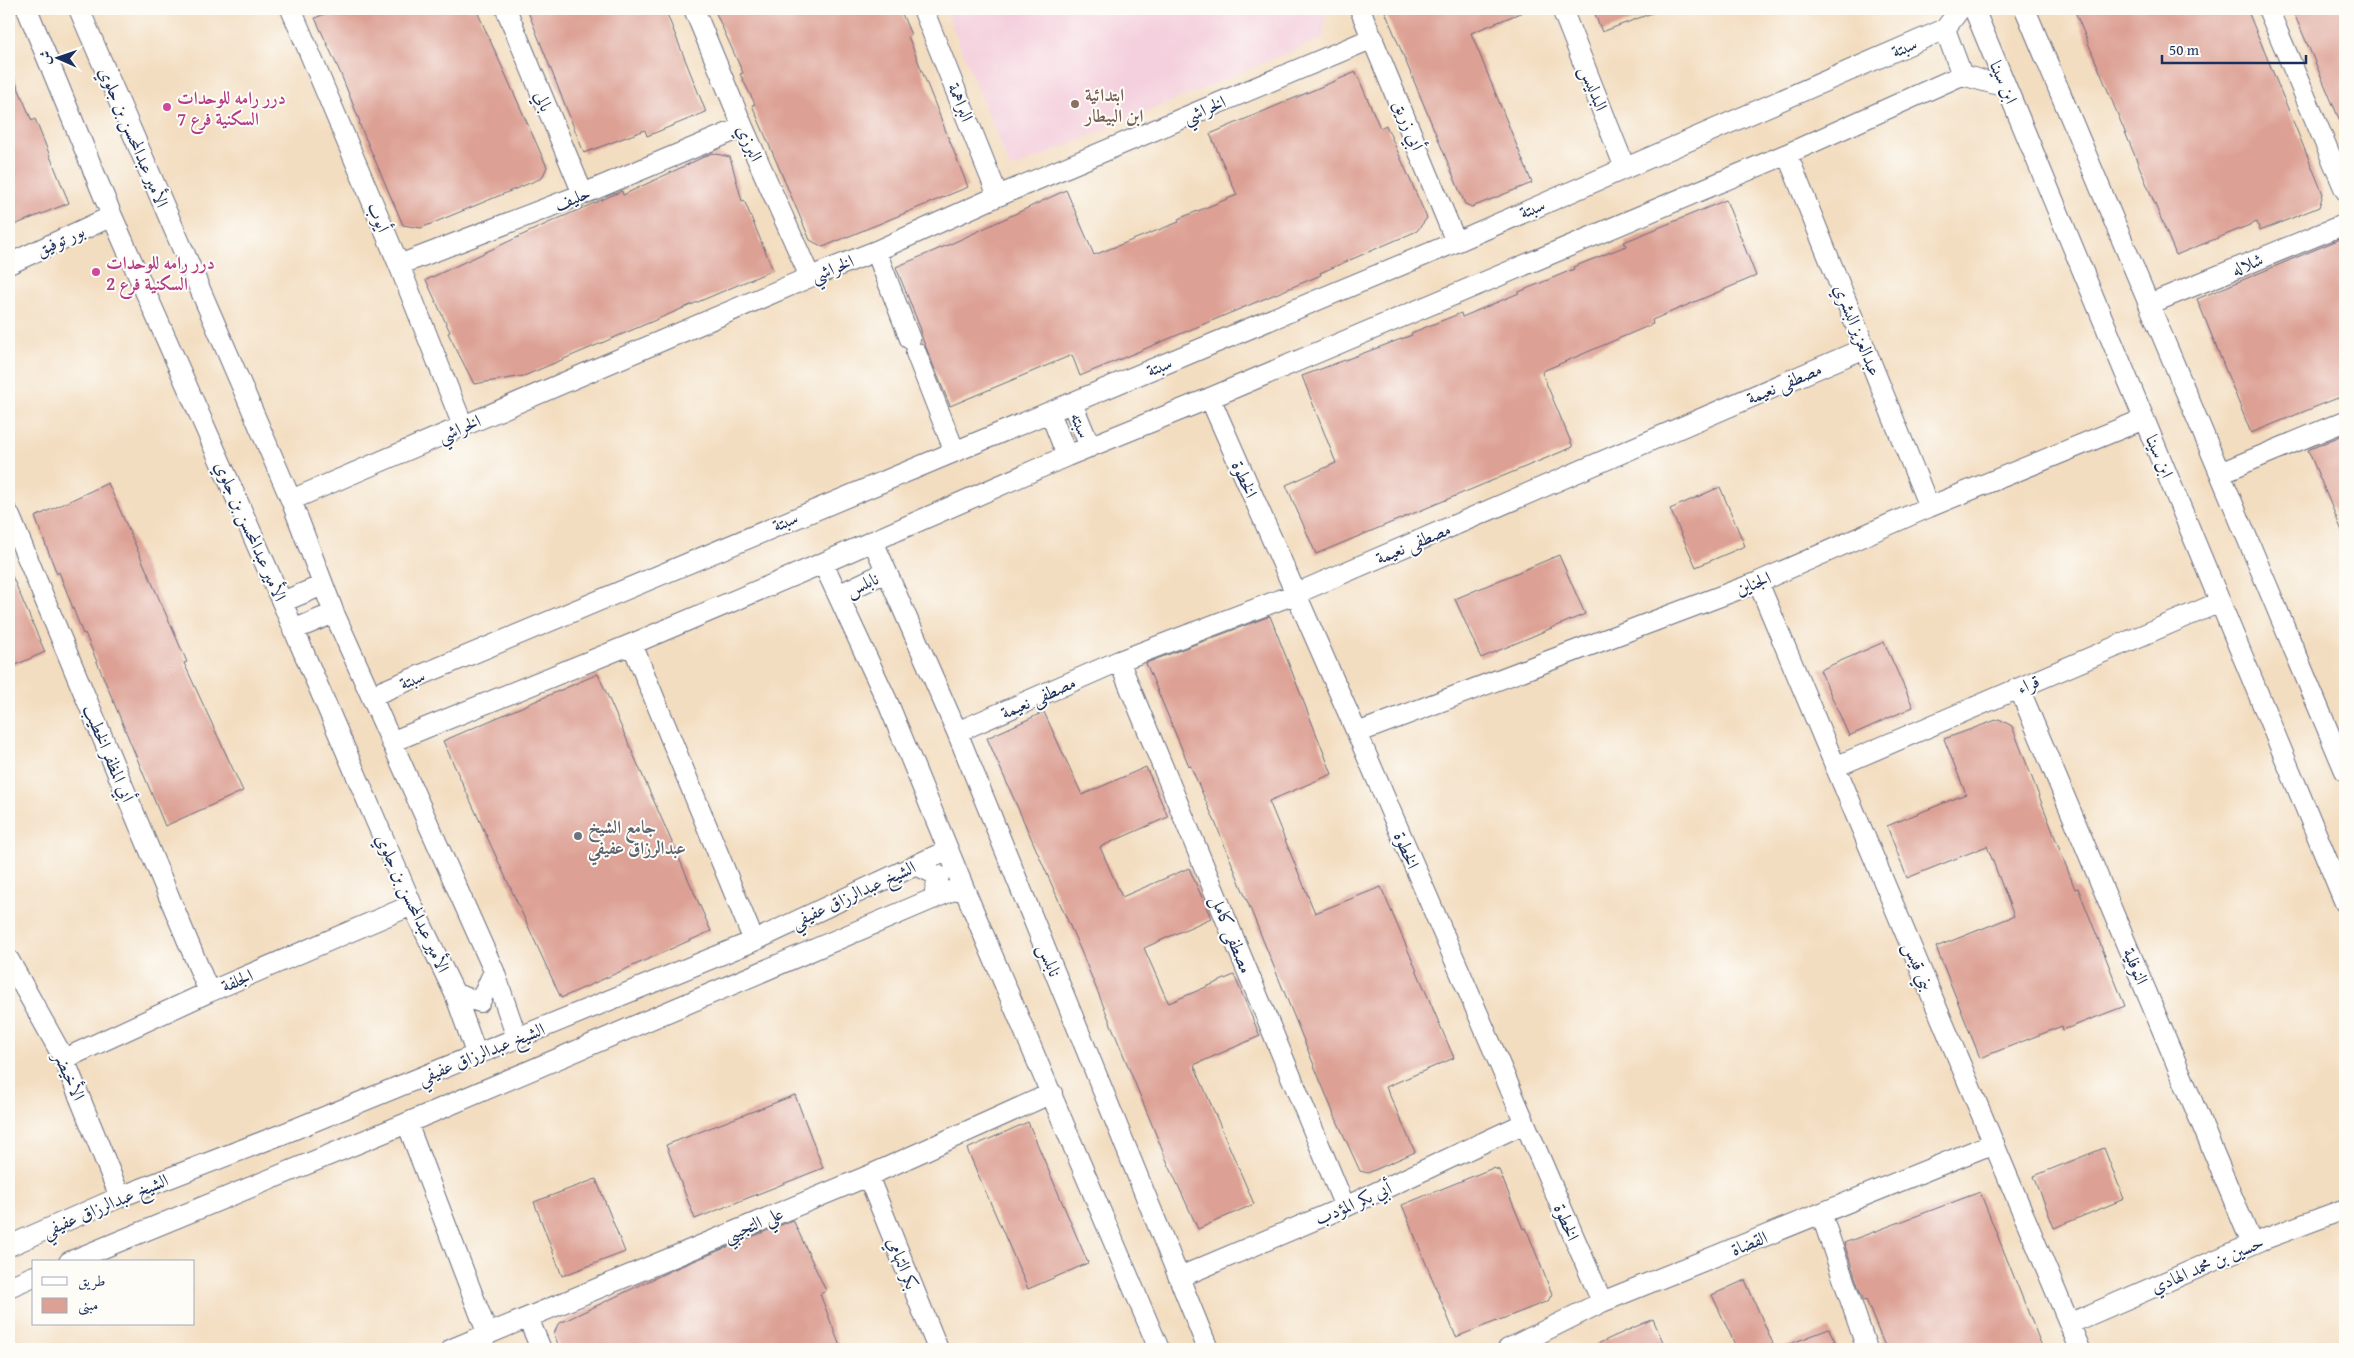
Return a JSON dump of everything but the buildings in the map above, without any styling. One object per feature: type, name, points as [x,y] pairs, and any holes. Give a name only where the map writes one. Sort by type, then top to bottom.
[{"type":"street","name":"الأمير عبدالمحسن بن جلوي","points":[[27,9],[112,216],[282,602],[412,905],[455,994],[476,1053]]},
{"type":"street","name":"الأمير عبدالمحسن بن جلوي","points":[[79,9],[291,500],[334,613],[494,971],[517,1038]]},
{"type":"street","name":"أيوب","points":[[291,9],[399,265],[463,426]]},
{"type":"street","name":"بالي","points":[[506,9],[582,194]]},
{"type":"street","name":"البرزي","points":[[694,9],[743,127],[810,277]]},
{"type":"street","name":"البراهمة","points":[[923,9],[998,196]]},
{"type":"street","name":"أبي زريق","points":[[1360,9],[1456,242]]},
{"type":"street","name":"البدليس","points":[[1562,9],[1625,168]]},
{"type":"street","name":"سبتة","points":[[370,696],[954,450],[1072,403],[1456,242],[1945,29],[1960,9]]},
{"type":"street","name":"ابن سينا","points":[[1974,9],[2345,903]]},
{"type":"street","points":[[2025,9],[2345,770]]},
{"type":"street","points":[[2268,9],[2345,190]]},
{"type":"street","points":[[1945,29],[1962,75]]},
{"type":"street","name":"الخراشي","points":[[291,500],[810,277],[876,251],[998,196],[1373,38]]},
{"type":"street","points":[[391,742],[823,564],[1067,456],[1210,398],[1787,154],[1962,75],[2006,87]]},
{"type":"street","name":"حليف","points":[[399,265],[582,194],[743,127]]},
{"type":"street","name":"عبدالعزيز البشري","points":[[1787,154],[1929,507]]},
{"type":"street","name":"بور توفيق","points":[[9,264],[112,216]]},
{"type":"street","name":"شلاله","points":[[2149,304],[2345,224]]},
{"type":"street","points":[[876,251],[954,450]]},
{"type":"street","name":"مصطفى نعيمة","points":[[957,732],[1119,661],[1295,594],[1865,348]]},
{"type":"street","name":"الخطوة","points":[[1210,398],[1602,1302]]},
{"type":"street","name":"سبته","points":[[1072,403],[1090,447]]},
{"type":"street","name":"سبته","points":[[1050,412],[1067,456]]},
{"type":"street","name":"الجناين","points":[[1357,734],[1758,582],[1929,507],[2144,419]]},
{"type":"street","points":[[2220,473],[2345,421]]},
{"type":"street","name":"أبي المظفر الخطيب","points":[[9,514],[209,992]]},
{"type":"street","name":"نابلس","points":[[873,541],[957,732],[1208,1349]]},
{"type":"street","name":"نابلس","points":[[823,564],[888,703],[962,886],[1052,1093],[1159,1349]]},
{"type":"street","name":"نابلس","points":[[838,595],[886,572]]},
{"type":"street","name":"بني قيس","points":[[1758,582],[2071,1323],[2080,1349]]},
{"type":"street","points":[[282,602],[323,585]]},
{"type":"street","name":"قراء","points":[[1835,767],[2220,602]]},
{"type":"street","points":[[293,630],[334,613]]},
{"type":"street","points":[[632,644],[754,941]]},
{"type":"street","name":"مصطفى كامل","points":[[1119,661],[1345,1208]]},
{"type":"street","name":"النوفلية","points":[[2019,688],[2252,1244]]},
{"type":"street","name":"الشيخ عبدالرزاق عفيفي","points":[[9,1246],[120,1197],[309,1123],[476,1053],[754,941],[948,850]]},
{"type":"street","points":[[916,865],[939,876],[933,899]]},
{"type":"street","name":"الشيخ عبدالرزاق عفيفي","points":[[74,1260],[407,1123],[962,886]]},
{"type":"street","name":"الجلفة","points":[[64,1059],[209,992],[412,905]]},
{"type":"street","name":"الأخيضر","points":[[9,960],[64,1059],[120,1197]]},
{"type":"street","points":[[455,994],[480,1002],[494,971]]},
{"type":"street","name":"علي التجيبي","points":[[452,1349],[868,1176],[1052,1093]]},
{"type":"street","points":[[407,1123],[488,1335]]},
{"type":"street","name":"أبي بكر المؤدب","points":[[1180,1277],[1345,1208],[1524,1123]]},
{"type":"street","name":"القضاة","points":[[1508,1349],[1602,1302],[1994,1143]]},
{"type":"street","name":"بكر التهامي","points":[[868,1176],[938,1349]]},
{"type":"street","name":"حسين بن محمد الهادي","points":[[2071,1323],[2252,1244],[2345,1209]]},
{"type":"street","points":[[1821,1213],[1867,1349]]},
{"type":"street","points":[[9,1287],[32,1277]]},
{"type":"street","points":[[528,1318],[541,1349]]},
{"type":"shaded area","name":"ابتدائية ابن البيطار","points":[[945,9],[1322,9],[1326,18],[1323,38],[1011,169]]},
{"type":"place","name":"ابتدائية ابن البيطار","points":[[1075,104]]},
{"type":"place","name":"درر رامه للوحدات السكنية فرع 7","points":[[167,107]]},
{"type":"place","name":"درر رامه للوحدات السكنية فرع 2","points":[[96,272]]},
{"type":"place","name":"جامع الشيخ عبدالرزاق عفيفي","points":[[578,836]]}]
